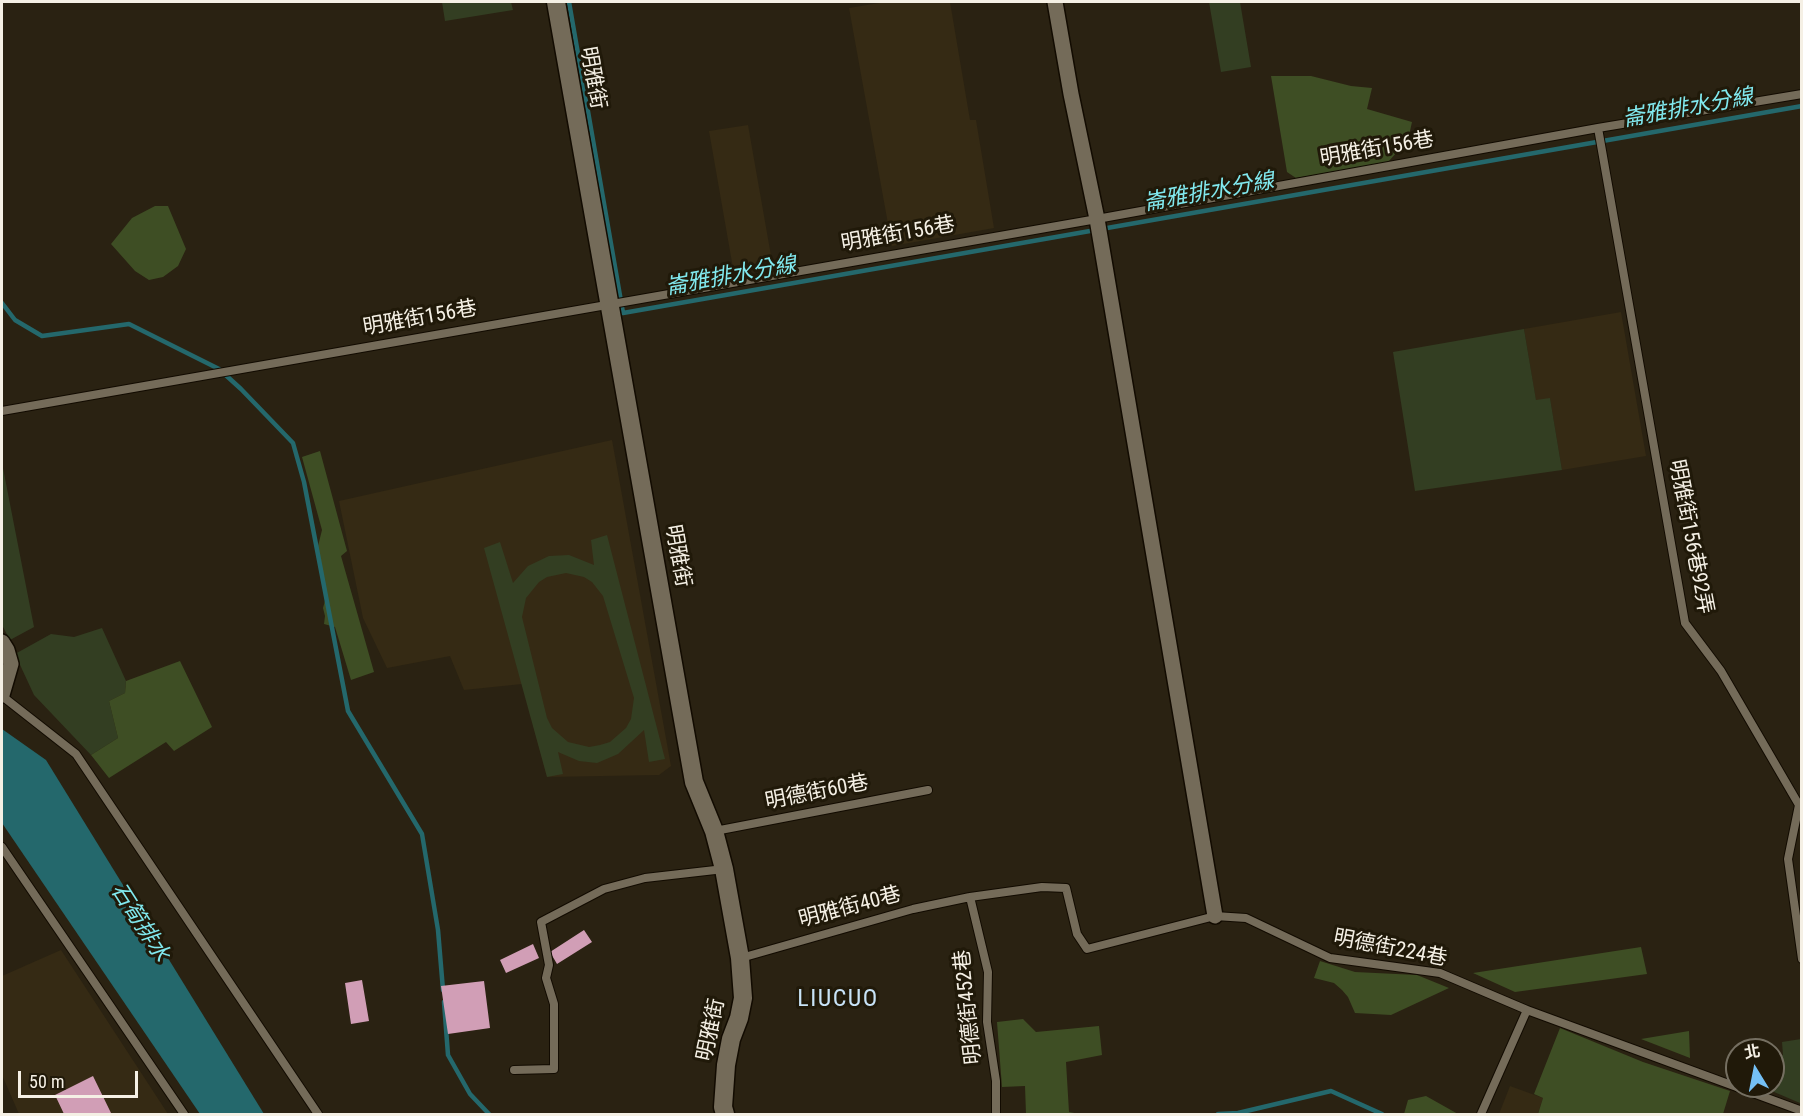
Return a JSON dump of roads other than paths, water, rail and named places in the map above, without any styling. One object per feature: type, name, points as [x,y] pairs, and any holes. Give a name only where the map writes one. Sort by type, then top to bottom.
[{"type":"street","name":"明雅街","points":[[556,2],[694,782],[714,831],[724,869],[740,958],[743,998],[739,1018],[730,1039],[723,1107],[725,1114]]},
{"type":"street","points":[[1055,2],[1097,219],[1215,916]]},
{"type":"street","points":[[2,642],[11,664],[2,696]]},
{"type":"lane","name":"明雅街156巷","points":[[2,411],[1097,219],[1598,128],[1802,94]]},
{"type":"lane","name":"明雅街156巷92弄","points":[[1598,128],[1685,623],[1721,671],[1799,805],[1788,859],[1802,959]]},
{"type":"lane","points":[[2,696],[76,754],[318,1114]]},
{"type":"lane","name":"明德街60巷","points":[[714,831],[928,790]]},
{"type":"lane","points":[[2,847],[184,1114]]},
{"type":"lane","points":[[514,1070],[554,1070],[555,1004],[546,978],[549,965],[541,922],[604,889],[645,878],[724,869]]},
{"type":"lane","name":"明德街224巷","points":[[970,897],[1042,887],[1066,888],[1077,934],[1087,949],[1215,916],[1246,918],[1330,958],[1440,973],[1527,1010],[1802,1111]]},
{"type":"lane","name":"明雅街40巷","points":[[740,958],[913,909],[970,897]]},
{"type":"lane","name":"明德街452巷","points":[[970,897],[988,972],[987,1022],[996,1081],[996,1114]]},
{"type":"lane","points":[[1482,1114],[1527,1010]]},
{"type":"water","name":"石筍排水","points":[[2,729],[46,760],[264,1114],[200,1114],[2,823]]},
{"type":"waterway","name":"崙雅排水分線","points":[[569,2],[623,313],[1802,106]]},
{"type":"waterway","points":[[2,303],[15,320],[42,336],[129,324],[219,369],[293,443],[304,482],[348,711],[422,834],[438,930],[443,990]]},
{"type":"waterway","points":[[444,1002],[448,1055],[470,1094],[489,1114]]},
{"type":"waterway","points":[[1218,1114],[1238,1113],[1331,1091],[1382,1114]]},
{"type":"district","name":"LIUCUO","points":[[838,1000]]}]
